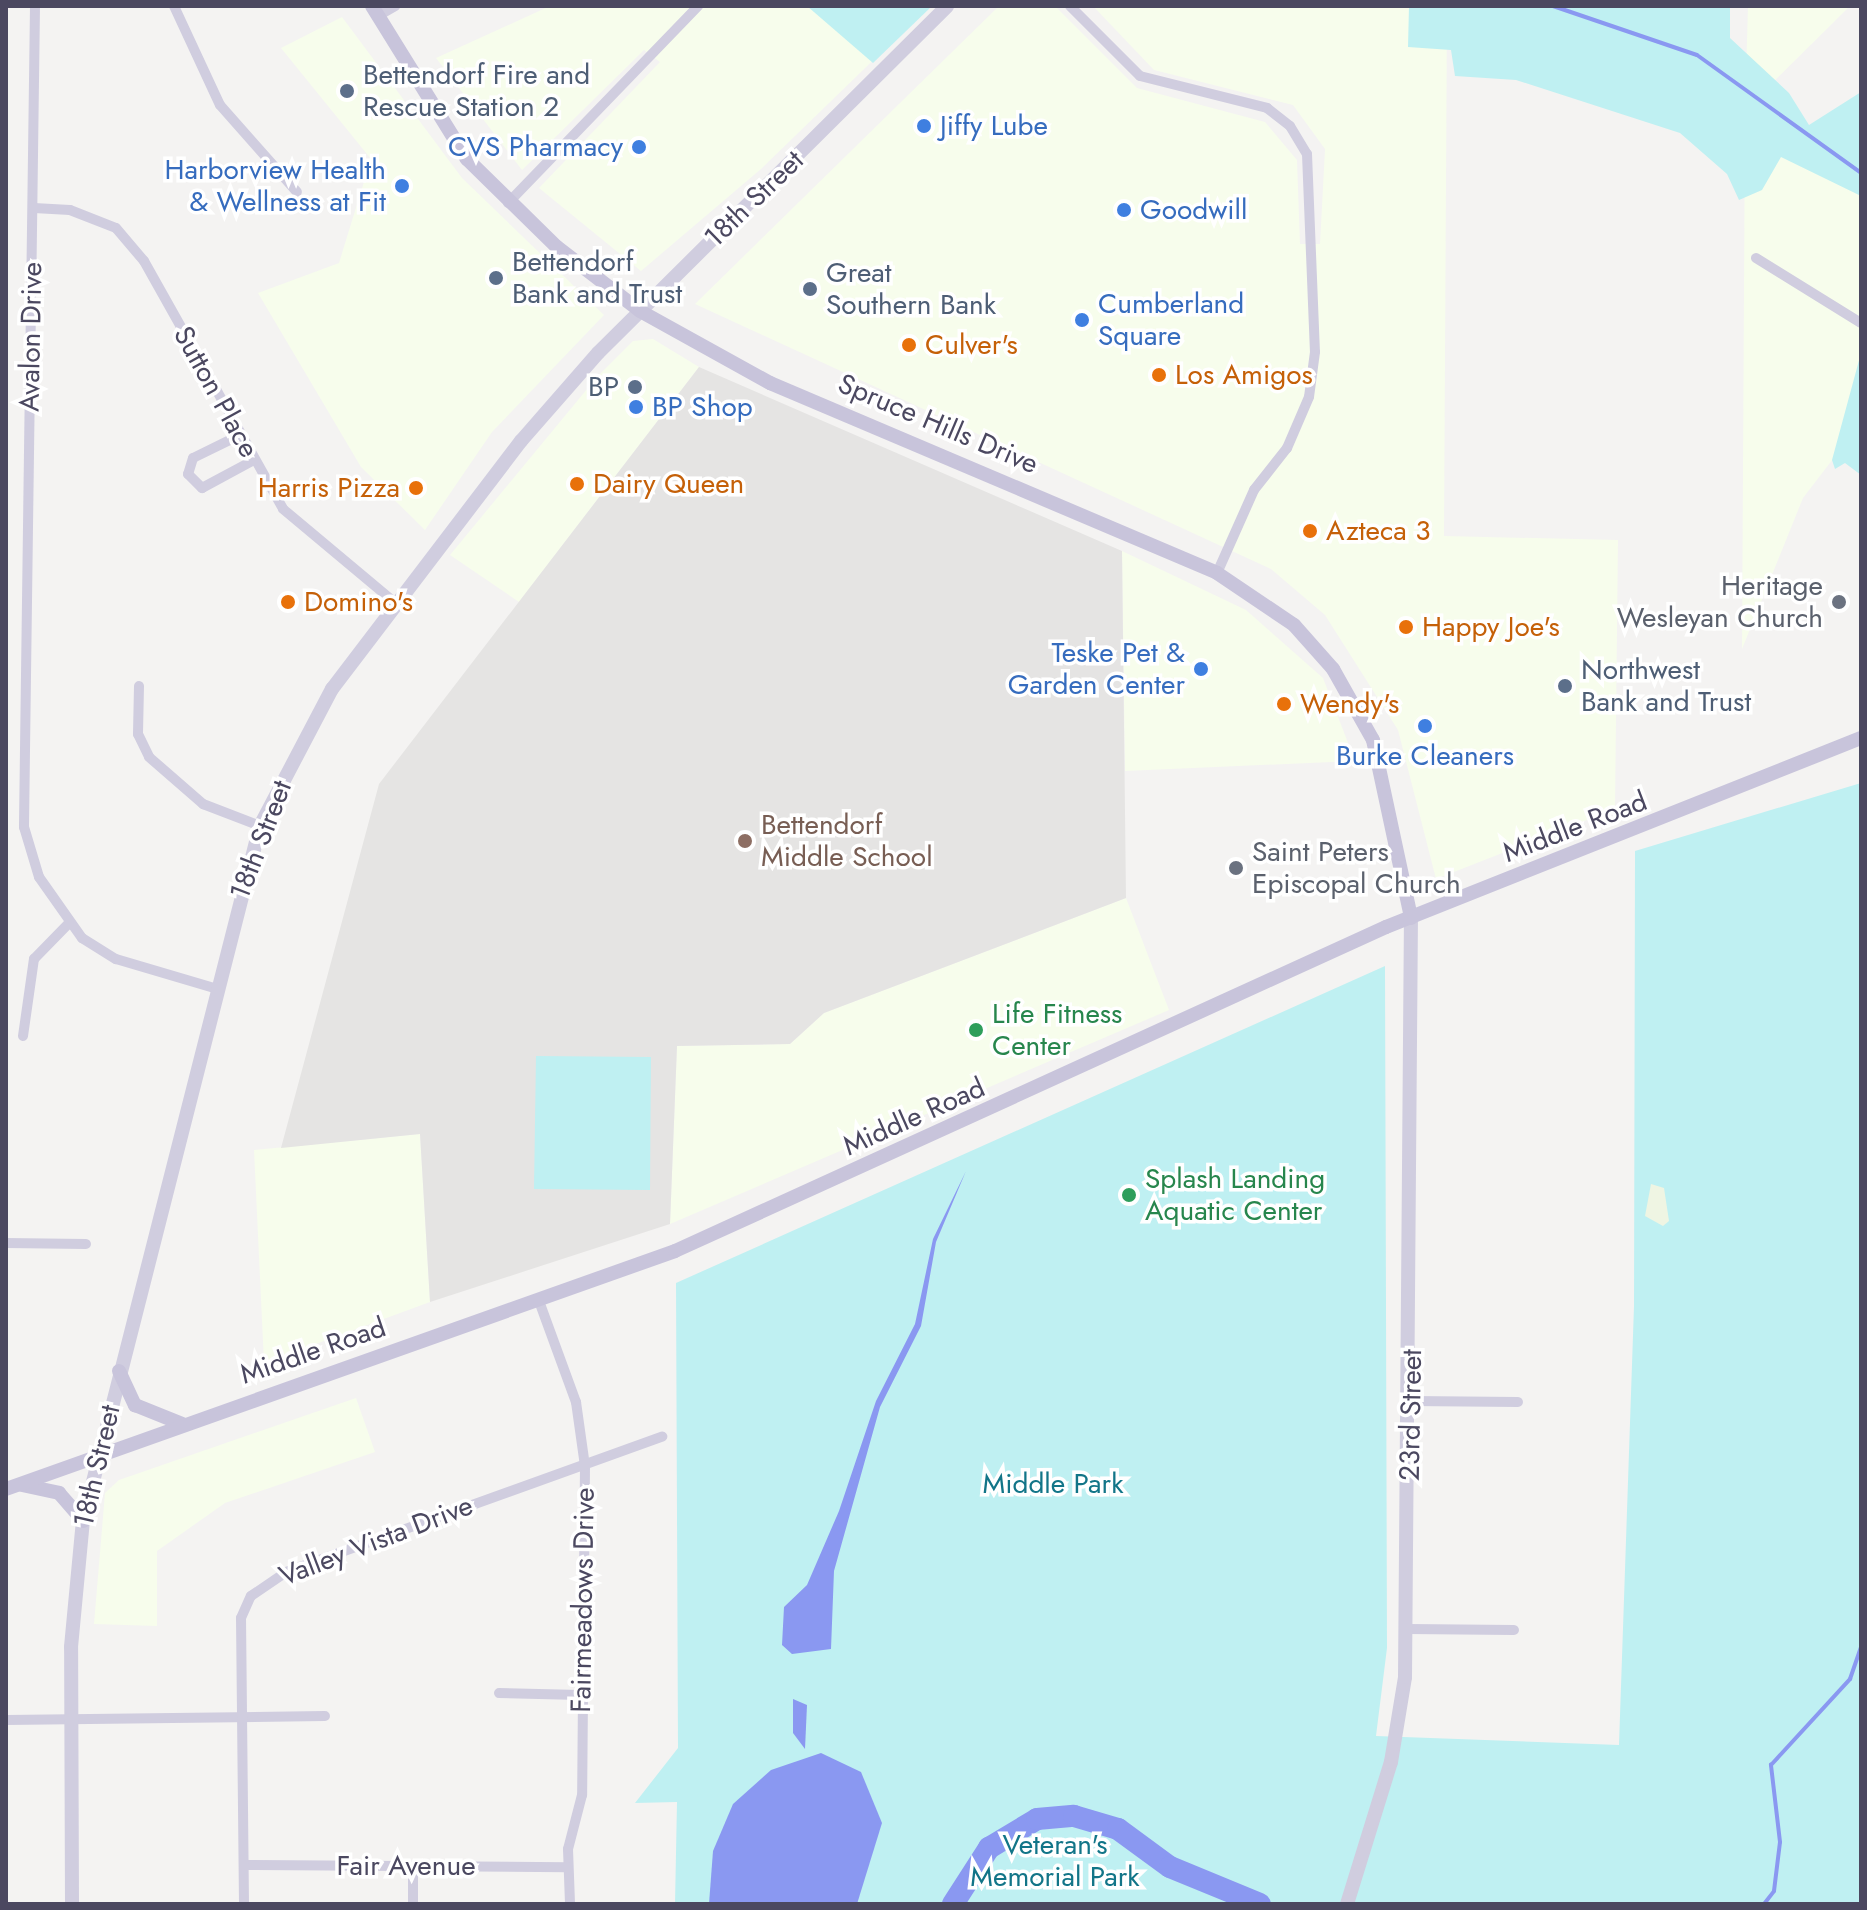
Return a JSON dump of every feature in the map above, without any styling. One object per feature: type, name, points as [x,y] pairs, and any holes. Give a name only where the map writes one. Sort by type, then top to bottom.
[{"type":"main road","name":"Spruce Hills Drive","points":[[375,11],[424,98],[508,203],[640,311],[770,383],[1217,573],[1294,625],[1356,704],[1383,766],[1411,918]]},
{"type":"main road","name":"Middle Road","points":[[12,1487],[182,1424],[539,1301],[729,1229],[1411,918],[1861,738]]},
{"type":"main road","points":[[119,1371],[135,1405],[182,1424]]},
{"type":"main road","name":"Middle Road","points":[[12,1487],[59,1493],[83,1521]]},
{"type":"street","name":"Avalon Drive","points":[[35,6],[24,827],[39,877],[69,923],[116,959],[217,989]]},
{"type":"street","points":[[174,6],[220,105],[297,192]]},
{"type":"street","points":[[375,11],[395,6]]},
{"type":"street","points":[[508,203],[698,6]]},
{"type":"street","name":"18th Street","points":[[72,1904],[71,1720],[83,1521],[260,826],[304,735],[393,601],[521,441],[640,311],[947,6]]},
{"type":"street","points":[[1070,6],[1140,76],[1267,108],[1290,126],[1307,154],[1315,352],[1309,397],[1287,448],[1254,490],[1217,573]]},
{"type":"street","name":"Sutton Place","points":[[34,208],[79,212],[116,228],[144,261],[254,460],[311,539],[393,601]]},
{"type":"street","points":[[1756,258],[1861,323]]},
{"type":"street","points":[[240,435],[193,458],[188,474],[202,488],[254,460]]},
{"type":"street","points":[[139,686],[138,734],[149,757],[203,804],[260,826]]},
{"type":"street","name":"23rd Street","points":[[1347,1904],[1391,1762],[1408,1629],[1411,918]]},
{"type":"street","points":[[23,1036],[34,959],[69,923]]},
{"type":"street","points":[[6,1243],[86,1244]]},
{"type":"street","name":"Fairmeadows Drive","points":[[539,1301],[576,1402],[585,1466],[580,1695],[582,1795],[568,1867],[570,1904]]},
{"type":"street","points":[[1411,1401],[1518,1402]]},
{"type":"street","name":"Valley Vista Drive","points":[[244,1904],[241,1618],[259,1587],[662,1437]]},
{"type":"street","points":[[1408,1629],[1514,1630]]},
{"type":"street","points":[[499,1693],[580,1695]]},
{"type":"street","points":[[6,1720],[325,1716]]},
{"type":"street","name":"Fair Avenue","points":[[244,1865],[568,1867]]},
{"type":"street","points":[[413,1866],[413,1904]]},
{"type":"shaded area","points":[[550,6],[929,6],[761,169],[641,271],[539,188],[660,62],[644,50],[522,170],[436,58]]},
{"type":"shaded area","points":[[999,6],[1055,6],[1137,88],[1265,122],[1297,160],[1300,244],[1320,244],[1325,149],[1293,105],[1154,70],[1093,6],[1447,6],[1444,536],[1618,540],[1615,809],[1436,879],[1398,730],[1325,615],[1271,569],[695,304]]},
{"type":"shaded area","points":[[1748,6],[1850,6],[1745,110]]},
{"type":"shaded area","points":[[342,17],[462,178],[604,315],[492,432],[425,530],[361,467],[258,293],[339,263],[371,159],[281,48]]},
{"type":"shaded area","points":[[1745,110],[1861,169],[1861,363],[1836,455],[1803,498],[1742,649]]},
{"type":"shaded area","points":[[653,339],[699,367],[519,602],[450,555],[597,377],[633,341]]},
{"type":"shaded area","name":"Bettendorf Middle School","points":[[699,367],[1122,551],[1126,898],[824,1013],[790,1044],[677,1046],[670,1224],[430,1302],[420,1134],[281,1148],[379,784]]},
{"type":"shaded area","points":[[1122,551],[1246,610],[1323,678],[1355,761],[1125,771]]},
{"type":"shaded area","points":[[1126,898],[1169,1010],[670,1224],[677,1046],[790,1044],[824,1013]]},
{"type":"shaded area","points":[[420,1134],[430,1302],[264,1363],[254,1150]]},
{"type":"shaded area","points":[[356,1398],[375,1452],[225,1503],[157,1551],[157,1626],[94,1624],[105,1493],[119,1480]]},
{"type":"green space","points":[[807,6],[932,6],[873,63]]},
{"type":"green space","points":[[1409,6],[1730,6],[1730,38],[1789,93],[1809,125],[1861,92],[1861,196],[1781,157],[1762,190],[1739,200],[1727,174],[1680,133],[1516,80],[1455,76],[1451,50],[1408,47]]},
{"type":"green space","points":[[1861,353],[1861,475],[1845,463],[1835,469],[1832,460]]},
{"type":"green space","name":"Middle Park","points":[[1861,783],[1861,1904],[675,1904],[677,1802],[635,1803],[678,1748],[676,1283],[1385,966],[1387,1648],[1376,1736],[1619,1745],[1634,1306],[1635,851]]},
{"type":"green space","points":[[536,1056],[651,1057],[650,1190],[534,1189]]},
{"type":"sand","points":[[1651,1184],[1664,1188],[1669,1221],[1663,1226],[1645,1216]]},
{"type":"water","points":[[966,1171],[936,1242],[921,1326],[880,1407],[834,1571],[831,1649],[792,1654],[782,1645],[784,1607],[807,1585],[839,1511],[876,1401],[915,1324],[933,1239]]},
{"type":"water","points":[[793,1699],[807,1705],[805,1749],[793,1733]]},
{"type":"water","points":[[821,1753],[861,1772],[882,1823],[857,1904],[709,1904],[713,1851],[733,1804],[771,1770]]},
{"type":"waterway","points":[[1553,6],[1697,55],[1861,173]]},
{"type":"waterway","points":[[1764,1904],[1774,1891],[1780,1842],[1771,1765],[1850,1679],[1861,1647]]},
{"type":"waterway","points":[[953,1904],[989,1848],[1037,1819],[1074,1816],[1118,1829],[1170,1867],[1260,1904]]},
{"type":"place","name":"Bettendorf Fire and Rescue Station 2","points":[[347,91]]},
{"type":"place","name":"Jiffy Lube","points":[[924,126]]},
{"type":"place","name":"CVS Pharmacy","points":[[639,147]]},
{"type":"place","name":"Harborview Health & Wellness at Fit","points":[[402,186]]},
{"type":"place","name":"Goodwill","points":[[1124,210]]},
{"type":"place","name":"Bettendorf Bank and Trust","points":[[496,278]]},
{"type":"place","name":"Great Southern Bank","points":[[810,289]]},
{"type":"place","name":"Cumberland Square","points":[[1082,320]]},
{"type":"place","name":"Culver's","points":[[909,345]]},
{"type":"place","name":"Los Amigos","points":[[1159,375]]},
{"type":"place","name":"BP","points":[[635,387]]},
{"type":"place","name":"BP Shop","points":[[636,407]]},
{"type":"place","name":"Dairy Queen","points":[[577,484]]},
{"type":"place","name":"Harris Pizza","points":[[416,488]]},
{"type":"place","name":"Azteca 3","points":[[1310,531]]},
{"type":"place","name":"Domino's","points":[[288,602]]},
{"type":"place","name":"Heritage Wesleyan Church","points":[[1839,602]]},
{"type":"place","name":"Happy Joe's","points":[[1406,627]]},
{"type":"place","name":"Teske Pet & Garden Center","points":[[1201,669]]},
{"type":"place","name":"Northwest Bank and Trust","points":[[1565,686]]},
{"type":"place","name":"Wendy's","points":[[1284,704]]},
{"type":"place","name":"Burke Cleaners","points":[[1425,726]]},
{"type":"place","name":"Bettendorf Middle School","points":[[745,841]]},
{"type":"place","name":"Saint Peters Episcopal Church","points":[[1236,868]]},
{"type":"place","name":"Life Fitness Center","points":[[976,1030]]},
{"type":"place","name":"Splash Landing Aquatic Center","points":[[1129,1195]]},
{"type":"park label","name":"Veteran's Memorial Park","points":[[1055,1861]]}]
